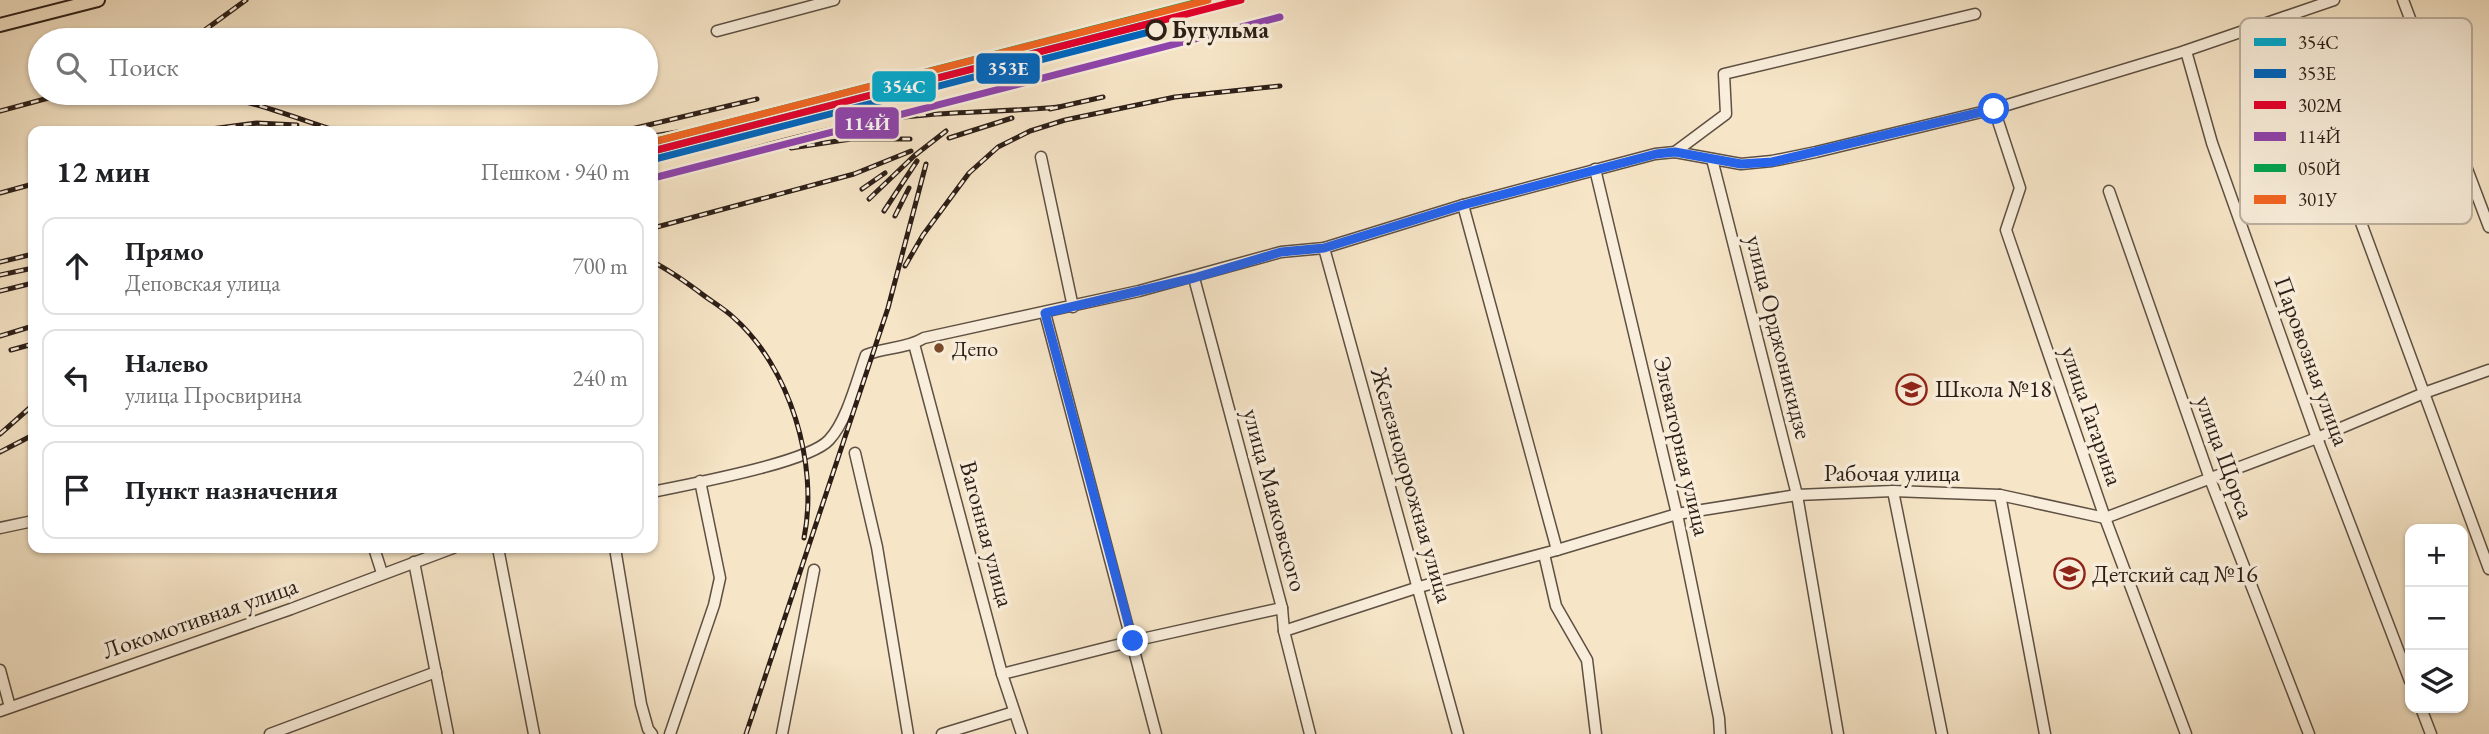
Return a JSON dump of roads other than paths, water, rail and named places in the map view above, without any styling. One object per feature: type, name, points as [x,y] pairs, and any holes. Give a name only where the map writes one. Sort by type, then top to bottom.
[{"type":"main road","points":[[0,25],[98,0]]},
{"type":"street","points":[[717,31],[834,0]]},
{"type":"street","points":[[2282,18],[2334,0]]},
{"type":"street","points":[[2403,0],[2410,18]]},
{"type":"street","points":[[1675,152],[1726,114],[1724,74],[1975,14]]},
{"type":"street","points":[[658,491],[792,459],[820,448],[830,440],[839,426],[866,355],[873,352],[914,344],[924,338],[1194,278],[1281,252],[1324,248],[1463,205],[1656,154],[1675,152],[1741,164],[1772,162],[1994,109],[2240,32]]},
{"type":"street","name":"Паровозная улица","points":[[2186,51],[2212,143],[2240,222]]},
{"type":"street","name":"улица Гагарина","points":[[1994,109],[2020,188],[2006,230],[2105,518],[2186,734]]},
{"type":"street","points":[[1041,157],[1073,307]]},
{"type":"street","name":"улица Орджоникидзе","points":[[1712,159],[1797,495],[1838,734]]},
{"type":"street","name":"Элеваторная улица","points":[[1595,169],[1677,514],[1720,734]]},
{"type":"street","points":[[2472,182],[2489,227]]},
{"type":"street","name":"улица Щорса","points":[[2109,191],[2210,479],[2309,734]]},
{"type":"street","points":[[1463,205],[1557,550]]},
{"type":"street","name":"Паровозная улица","points":[[2241,224],[2317,438],[2405,668]]},
{"type":"street","points":[[2362,224],[2489,569]]},
{"type":"street","name":"Железнодорожная улица","points":[[1324,248],[1458,734]]},
{"type":"street","name":"улица Маяковского","points":[[1194,278],[1282,608],[1284,631],[1310,734]]},
{"type":"street","points":[[1045,313],[1156,734]]},
{"type":"street","name":"Вагонная улица","points":[[914,344],[1002,674],[1022,734]]},
{"type":"street","points":[[2105,518],[2489,370]]},
{"type":"street","points":[[855,453],[877,547],[908,734]]},
{"type":"street","points":[[670,734],[714,605],[720,578],[700,481]]},
{"type":"street","points":[[1893,491],[1942,734]]},
{"type":"street","name":"Рабочая улица","points":[[1284,631],[1419,587],[1544,554],[1677,514],[1797,495],[1893,491],[2000,495],[2105,518]]},
{"type":"street","points":[[2000,495],[2045,734]]},
{"type":"street","points":[[0,528],[28,522]]},
{"type":"street","points":[[376,553],[382,573]]},
{"type":"street","name":"Локомотивная улица","points":[[5,709],[439,553]]},
{"type":"street","points":[[499,553],[534,734]]},
{"type":"street","points":[[616,553],[641,704],[652,734]]},
{"type":"street","points":[[1544,554],[1556,606],[1587,660],[1596,734]]},
{"type":"street","points":[[414,562],[448,734]]},
{"type":"street","points":[[782,734],[814,570]]},
{"type":"street","points":[[1002,674],[1282,608]]},
{"type":"street","points":[[0,670],[5,709]]},
{"type":"street","points":[[270,734],[436,672]]},
{"type":"street","points":[[942,734],[1014,712]]},
{"type":"street","points":[[2423,713],[2431,734]]},
{"type":"railway","points":[[208,28],[246,0]]},
{"type":"railway","points":[[1204,10],[1236,0]]},
{"type":"railway","points":[[658,135],[708,127],[906,76]]},
{"type":"railway","points":[[905,266],[923,235],[969,173],[998,147],[1030,131],[1065,120],[1175,97],[1280,86]]},
{"type":"railway","points":[[1050,109],[1103,97]]},
{"type":"railway","points":[[644,126],[757,99]]},
{"type":"railway","points":[[0,111],[28,103]]},
{"type":"railway","points":[[256,105],[321,126]]},
{"type":"railway","points":[[658,175],[786,140],[866,122],[914,116],[1059,107]]},
{"type":"railway","points":[[949,138],[1012,118]]},
{"type":"railway","points":[[234,126],[257,123],[297,125]]},
{"type":"railway","points":[[869,199],[914,156],[946,131]]},
{"type":"railway","points":[[791,148],[851,139],[910,139]]},
{"type":"railway","points":[[658,148],[670,146]]},
{"type":"railway","points":[[658,227],[854,174],[911,151]]},
{"type":"railway","points":[[884,211],[917,161]]},
{"type":"railway","points":[[746,734],[888,308],[926,164]]},
{"type":"railway","points":[[862,189],[885,173]]},
{"type":"railway","points":[[0,193],[28,185]]},
{"type":"railway","points":[[895,216],[909,188]]},
{"type":"railway","points":[[0,262],[28,255]]},
{"type":"railway","points":[[658,264],[729,313],[753,338],[770,362],[796,419],[803,449],[808,509],[804,538]]},
{"type":"railway","points":[[0,275],[28,269]]},
{"type":"railway","points":[[0,291],[28,284]]},
{"type":"railway","points":[[0,336],[28,328]]},
{"type":"railway","points":[[11,350],[28,345]]},
{"type":"railway","points":[[0,434],[28,409]]},
{"type":"railway","points":[[0,452],[28,438]]},
{"type":"place","name":"Бугульма","points":[[1156,30]]},
{"type":"place","name":"Депо","points":[[939,348]]},
{"type":"place","name":"Школа №18","points":[[1912,389]]},
{"type":"place","name":"Детский сад №16","points":[[2069,574]]}]
